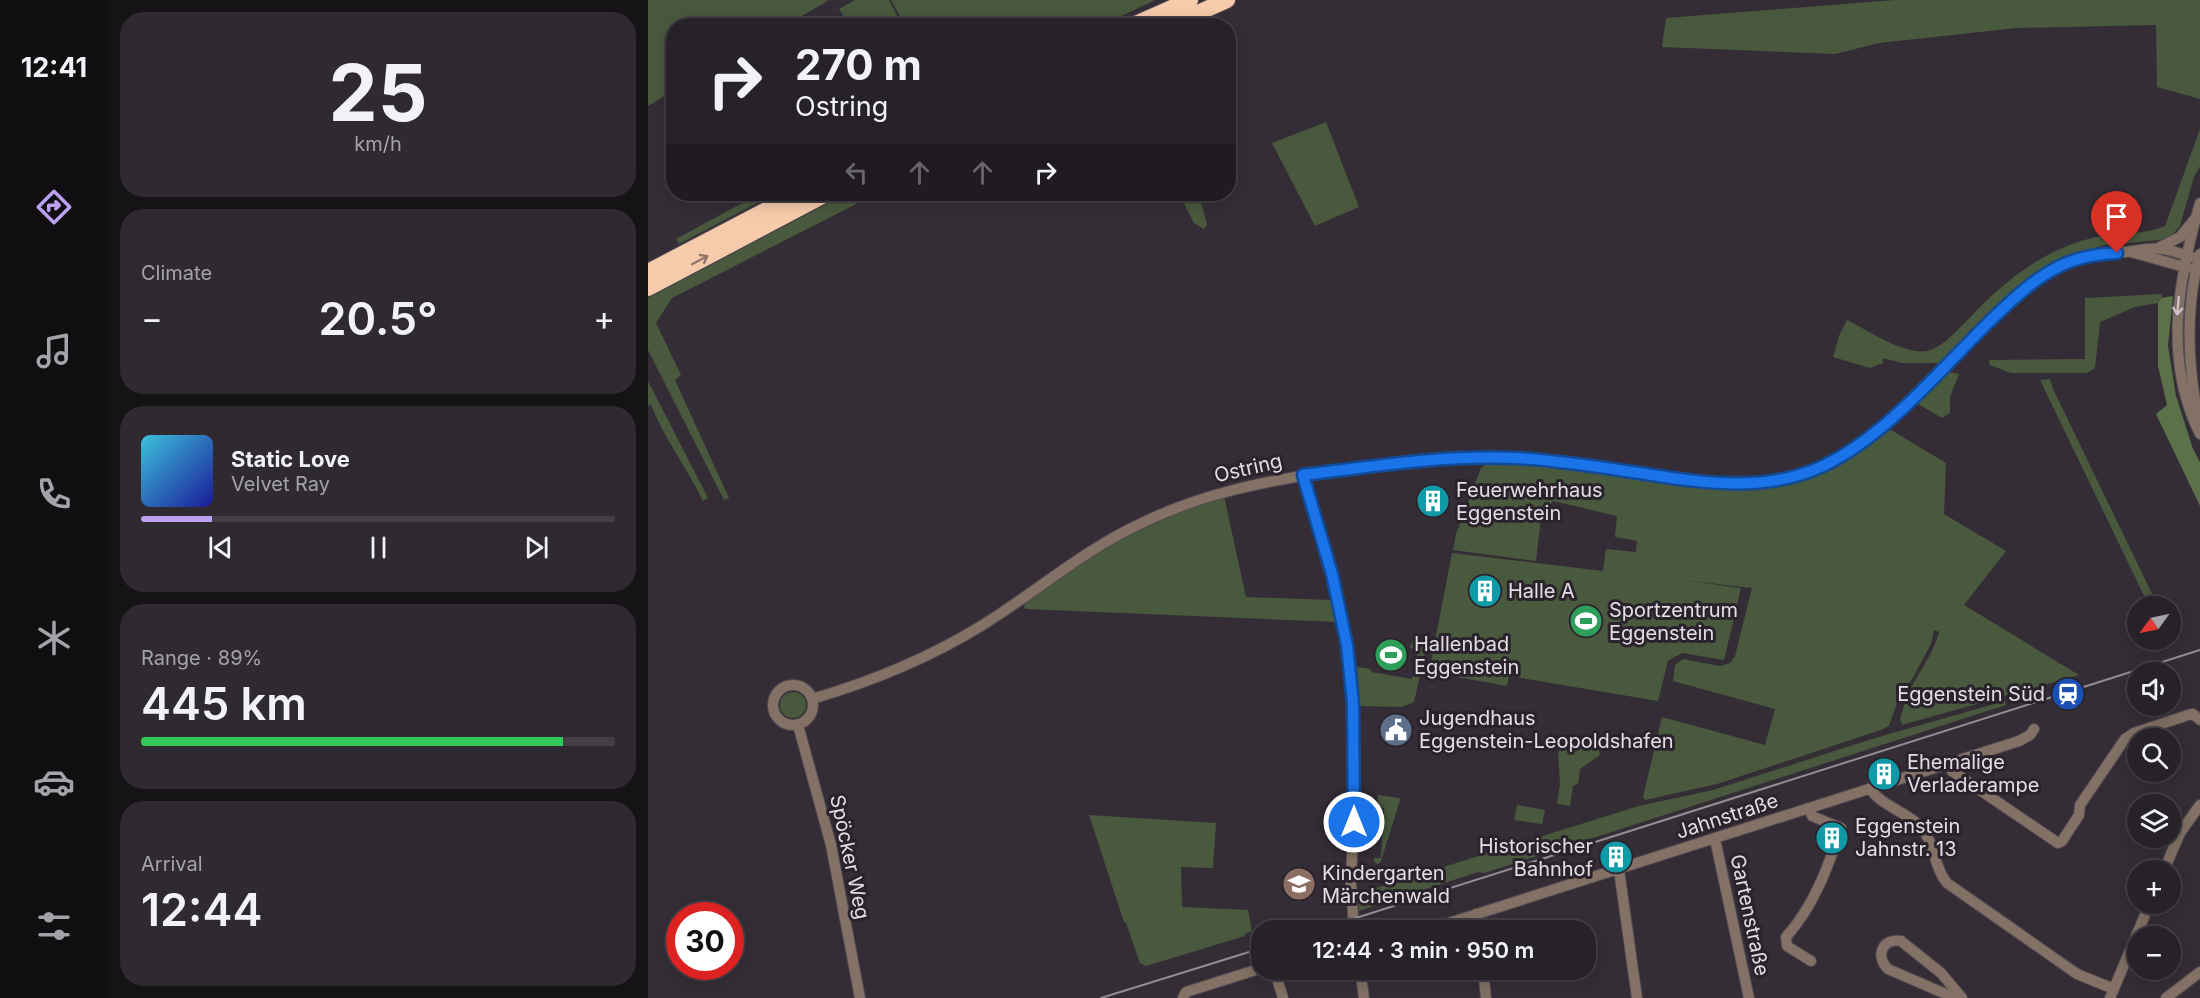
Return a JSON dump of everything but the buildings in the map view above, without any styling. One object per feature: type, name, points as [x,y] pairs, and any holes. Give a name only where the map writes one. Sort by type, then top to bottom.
[{"type":"highway","points":[[1149,18],[1190,0]]},
{"type":"highway","points":[[1187,18],[1227,0]]},
{"type":"highway","points":[[648,272],[784,201]]},
{"type":"highway","points":[[648,288],[813,201]]},
{"type":"street","points":[[2200,203],[2185,261],[2178,316],[2179,363],[2188,407],[2200,434]]},
{"type":"street","points":[[2158,248],[2180,237],[2196,218]]},
{"type":"street","name":"Ostring","points":[[812,699],[892,671],[933,652],[980,627],[1085,554],[1140,523],[1218,492],[1303,475],[1404,461],[1481,458],[1553,461],[1698,482],[1736,484],[1771,482],[1797,476],[1845,455],[1900,410],[2009,303],[2049,272],[2071,261],[2158,248],[2185,261],[2198,272]]},
{"type":"street","name":"Ostring","points":[[2130,252],[2185,261],[2200,258]]},
{"type":"street","points":[[2200,258],[2192,307],[2191,359],[2200,428]]},
{"type":"street","points":[[2192,307],[2200,296]]},
{"type":"street","points":[[1303,475],[1341,611],[1351,679],[1354,808],[1351,882],[1353,920]]},
{"type":"street","points":[[793,685],[805,690],[812,699],[812,712],[798,725],[786,724],[777,716],[773,705],[777,693],[793,685]]},
{"type":"street","points":[[1950,764],[1952,771],[2058,843],[2079,815],[2080,805],[2125,739],[2134,733],[2188,715],[2193,714],[2200,720]]},
{"type":"street","name":"Spöcker Weg","points":[[798,725],[831,845],[860,998]]},
{"type":"street","name":"Jahnstraße","points":[[1458,920],[1950,764],[2019,741],[2030,735],[2034,729]]},
{"type":"street","points":[[1870,790],[1921,828],[1935,854],[1941,875],[1947,883],[2077,974],[2112,993],[2145,914]]},
{"type":"street","points":[[2168,860],[2180,833],[2200,805]]},
{"type":"street","points":[[1809,808],[1812,816],[1841,828],[1820,884],[1799,923],[1786,937],[1787,946],[1811,961]]},
{"type":"street","name":"Gartenstraße","points":[[1715,839],[1749,998]]},
{"type":"street","points":[[1620,870],[1637,998]]},
{"type":"street","points":[[1476,914],[1477,920]]},
{"type":"street","points":[[1955,998],[1888,969],[1883,964],[1880,955],[1882,948],[1888,942],[1901,941],[1941,973],[1962,998]]},
{"type":"street","points":[[1183,998],[1186,992],[1251,971]]},
{"type":"street","points":[[2166,998],[2200,972]]},
{"type":"street","points":[[1277,980],[1283,998]]},
{"type":"street","points":[[1362,980],[1364,998]]},
{"type":"street","points":[[1484,980],[1486,998]]},
{"type":"green space","points":[[648,0],[829,0],[799,18],[666,18],[666,95],[648,106]]},
{"type":"green space","points":[[855,0],[889,0],[898,18],[845,18],[839,9]]},
{"type":"green space","points":[[891,0],[1155,0],[1118,18],[901,18]]},
{"type":"green space","points":[[1895,0],[2200,0],[2200,99],[2157,87],[2156,25],[2016,28],[1879,43],[1835,54],[1662,47],[1666,18]]},
{"type":"green space","points":[[1326,122],[1359,207],[1315,226],[1272,143]]},
{"type":"green space","points":[[2200,129],[2200,166],[2194,177],[2180,226],[2172,235],[2160,240],[2104,245],[2053,261],[2009,295],[1941,363],[1902,363],[1883,358],[1883,363],[1870,368],[1833,357],[1839,336],[1847,320],[1897,346],[1918,351],[1934,349],[1950,338],[2000,288],[2045,256],[2093,238],[2150,231],[2165,226]]},
{"type":"green space","points":[[746,201],[761,201],[679,244],[676,239]]},
{"type":"green space","points":[[833,201],[862,201],[672,298],[656,323],[681,375],[675,380],[729,498],[724,500],[648,350],[648,298]]},
{"type":"green space","points":[[1183,201],[1201,201],[1207,225],[1204,229],[1194,223]]},
{"type":"green space","points":[[2162,294],[2158,303],[2135,307],[2100,322],[2095,368],[2087,373],[2011,373],[1990,365],[1989,360],[2085,359],[2085,298]]},
{"type":"green space","points":[[2173,296],[2168,346],[2176,396],[2193,449],[2200,462],[2200,506],[2156,414],[2167,405],[2158,366],[2158,303],[2162,298]]},
{"type":"green space","points":[[1949,372],[1959,374],[1950,397],[1950,413],[1942,418],[1916,403]]},
{"type":"green space","points":[[2050,379],[2153,596],[2144,596],[2040,380]]},
{"type":"green space","points":[[648,381],[708,498],[703,501],[651,405],[648,406]]},
{"type":"green space","points":[[1891,430],[1946,463],[1944,514],[2006,551],[1964,605],[2079,675],[1902,725],[1900,719],[1908,695],[1936,641],[1939,632],[1934,630],[1931,644],[1912,679],[1899,697],[1889,726],[1717,784],[1645,800],[1643,797],[1662,717],[1765,745],[1775,709],[1673,681],[1675,665],[1683,659],[1720,666],[1730,663],[1735,656],[1752,588],[1683,580],[1741,588],[1724,660],[1682,653],[1668,661],[1658,701],[1509,676],[1507,686],[1429,672],[1452,553],[1603,571],[1606,549],[1636,552],[1637,541],[1615,537],[1617,516],[1553,501],[1541,518],[1536,561],[1453,550],[1456,534],[1481,468],[1489,462],[1585,469],[1699,487],[1735,490],[1767,488],[1794,483],[1822,472]]},
{"type":"green space","points":[[1224,496],[1246,597],[1332,600],[1338,622],[1026,609],[1024,607],[1026,601],[1051,583],[1128,534]]},
{"type":"green space","points":[[1412,641],[1427,644],[1414,702],[1402,707],[1359,706],[1357,667],[1371,669],[1371,672],[1412,679],[1418,650],[1410,648]]},
{"type":"green space","points":[[793,692],[802,696],[806,705],[802,714],[793,718],[784,714],[780,705],[784,696]]},
{"type":"green space","points":[[2005,701],[2006,705],[1359,911],[1359,900],[1376,888],[1639,806],[1713,790],[1875,738]]},
{"type":"green space","points":[[1585,736],[1596,740],[1600,755],[1580,769],[1578,784],[1573,786],[1570,806],[1557,804],[1560,784],[1558,753],[1564,743]]},
{"type":"green space","points":[[1378,795],[1400,800],[1381,861],[1378,864],[1374,862],[1374,858],[1381,858],[1384,808],[1377,807]]},
{"type":"green space","points":[[1517,805],[1545,810],[1542,824],[1514,820]]},
{"type":"green space","points":[[1089,815],[1216,823],[1213,868],[1181,867],[1182,907],[1248,910],[1251,932],[1245,933],[1245,936],[1146,966],[1140,963]]},
{"type":"railway","points":[[1350,920],[2200,650]]},
{"type":"railway","points":[[1101,998],[1251,951]]},
{"type":"place","name":"Feuerwehrhaus Eggenstein","points":[[1433,501]]},
{"type":"place","name":"Halle A","points":[[1485,591]]},
{"type":"place","name":"Sportzentrum Eggenstein","points":[[1586,621]]},
{"type":"place","name":"Hallenbad Eggenstein","points":[[1391,655]]},
{"type":"place","name":"Eggenstein Süd","points":[[2068,694]]},
{"type":"place","name":"Jugendhaus Eggenstein-Leopoldshafen","points":[[1396,730]]},
{"type":"place","name":"Ehemalige Verladerampe","points":[[1884,774]]},
{"type":"place","name":"Eggenstein Jahnstr. 13","points":[[1832,838]]},
{"type":"place","name":"Historischer Bahnhof","points":[[1616,857]]},
{"type":"place","name":"Kindergarten Märchenwald","points":[[1299,884]]},
{"type":"route","points":[[1354,822],[1354,728],[1347,645],[1332,574],[1303,475],[1375,464],[1440,458],[1515,458],[1592,465],[1698,482],[1736,484],[1771,482],[1797,476],[1845,455],[1884,425],[2009,303],[2038,279],[2071,261],[2117,253]]}]
